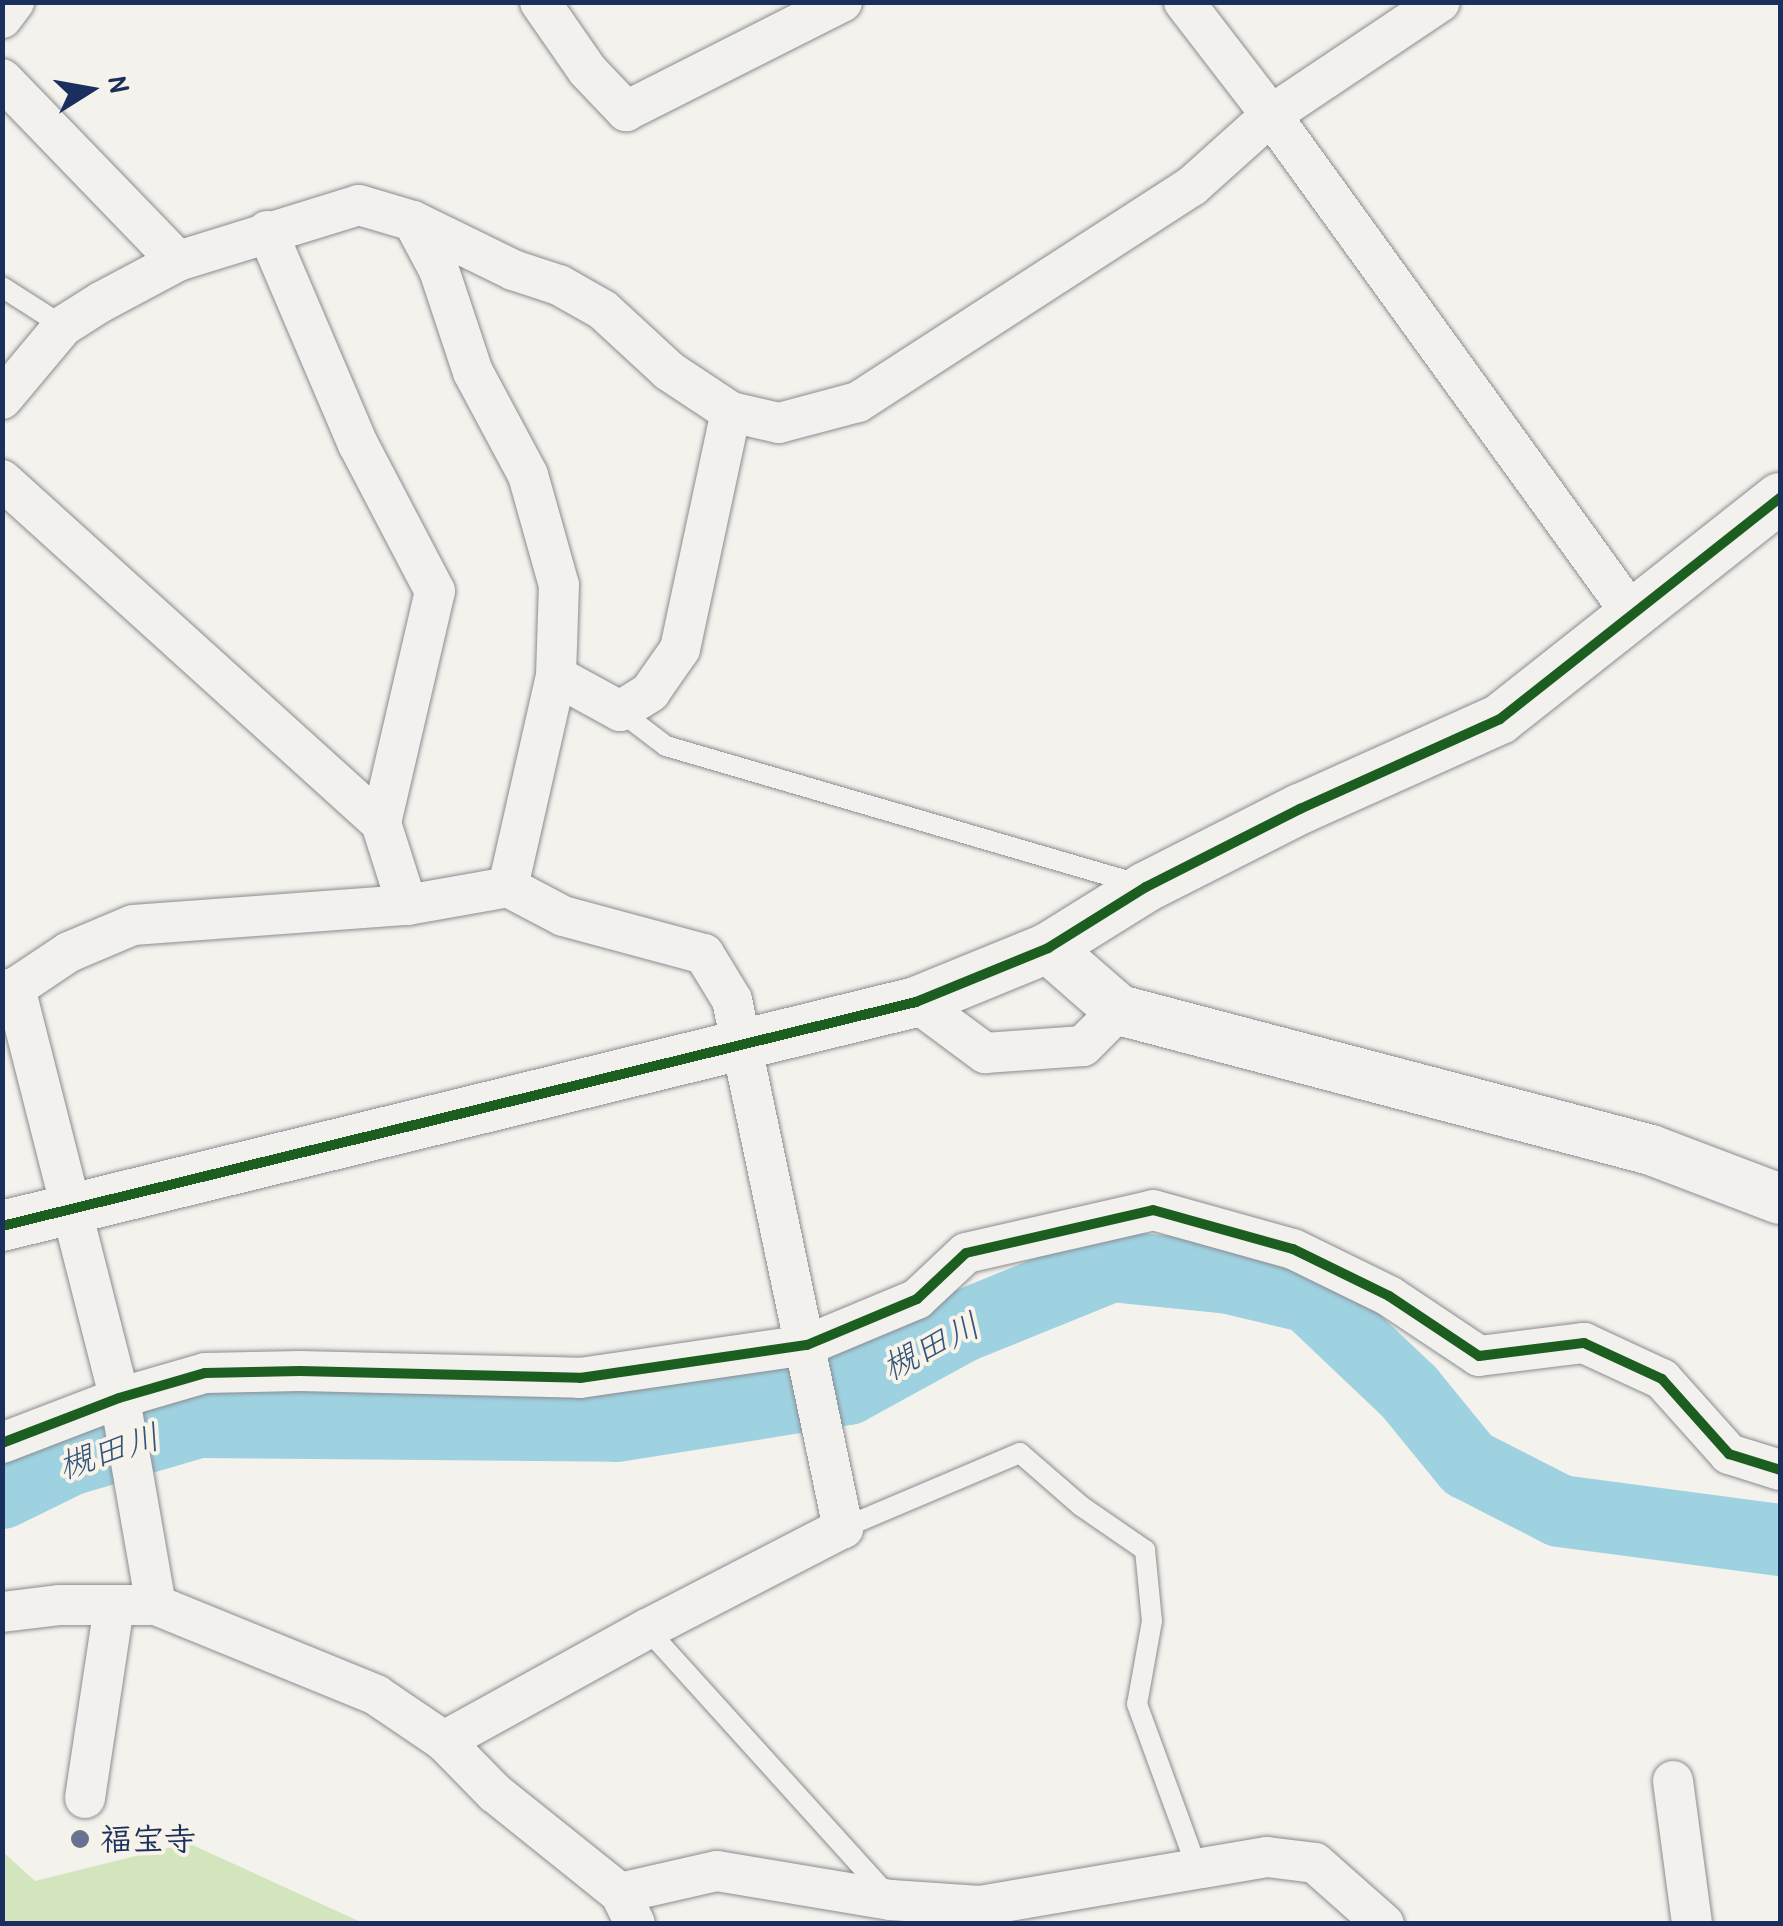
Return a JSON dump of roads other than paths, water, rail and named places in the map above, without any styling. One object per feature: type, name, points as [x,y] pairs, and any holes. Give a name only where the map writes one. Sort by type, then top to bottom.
[{"type":"street","points":[[2,18],[14,2]]},
{"type":"street","points":[[540,2],[588,70],[626,111],[842,2]]},
{"type":"street","points":[[1184,2],[1271,114],[1632,614]]},
{"type":"street","points":[[2,399],[63,326],[178,261],[267,230],[359,205],[413,221],[513,270],[559,285],[603,310],[669,370],[731,412],[779,423],[858,402],[1192,186],[1271,114],[1440,2]]},
{"type":"street","points":[[2,79],[178,261]]},
{"type":"street","points":[[413,221],[439,270],[473,372],[528,475],[559,585],[556,676],[508,888]]},
{"type":"street","points":[[267,230],[358,444],[435,591],[381,822]]},
{"type":"street","points":[[556,676],[620,711],[650,692],[680,650],[731,412]]},
{"type":"street","points":[[2,480],[381,822],[407,905]]},
{"type":"street","points":[[2,1226],[916,1002],[1048,948],[1146,888],[1300,809],[1500,720],[1780,498]]},
{"type":"street","points":[[156,1605],[120,1402],[9,989],[69,952],[133,925],[407,905],[508,888],[563,916],[704,954],[732,1000],[744,1046],[843,1528],[647,1629],[444,1741]]},
{"type":"street","points":[[1048,948],[1118,1010],[1651,1150],[1780,1199]]},
{"type":"street","points":[[916,1002],[985,1053],[1083,1046],[1118,1010]]},
{"type":"street","points":[[2,1444],[205,1374],[300,1371],[580,1378],[810,1360],[917,1299],[966,1253],[1153,1210],[1242,1231],[1293,1249],[1390,1296],[1479,1356],[1584,1344],[1662,1379],[1729,1454],[1780,1470]]},
{"type":"street","points":[[2,1612],[59,1605],[156,1605],[376,1695],[444,1741],[495,1792],[628,1908],[717,1870],[892,1900],[980,1906],[1085,1885],[1198,1871],[1267,1857],[1316,1862],[1384,1924]]},
{"type":"street","points":[[85,1798],[114,1606]]},
{"type":"street","points":[[1673,1781],[1692,1924]]},
{"type":"lane","points":[[2,288],[63,326]]},
{"type":"lane","points":[[620,711],[666,746],[1146,888]]},
{"type":"lane","points":[[843,1528],[1020,1453],[1081,1506],[1145,1550],[1152,1621],[1136,1704],[1198,1871]]},
{"type":"lane","points":[[647,1629],[892,1900]]},
{"type":"waterway","name":"槻田川","points":[[2,1493],[69,1460],[198,1422],[617,1426],[848,1389],[961,1327],[1111,1266],[1229,1278],[1309,1297],[1410,1393],[1468,1464],[1560,1511],[1780,1540]]},
{"type":"place","name":"福宝寺","points":[[80,1839]]}]
